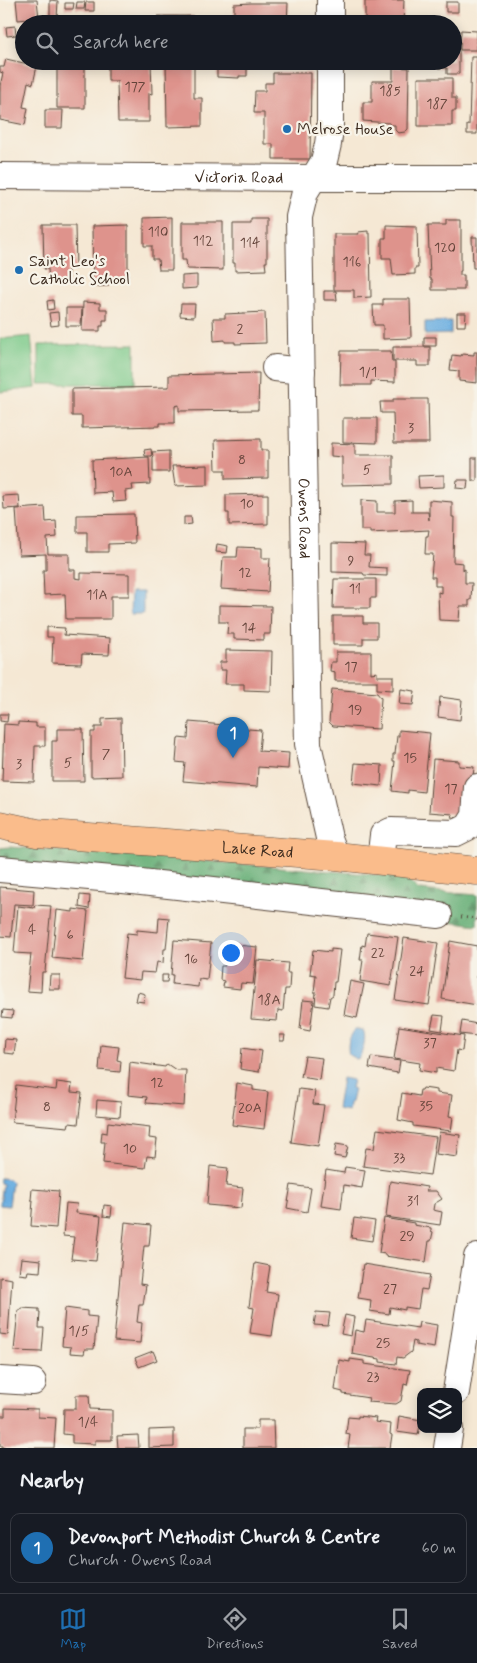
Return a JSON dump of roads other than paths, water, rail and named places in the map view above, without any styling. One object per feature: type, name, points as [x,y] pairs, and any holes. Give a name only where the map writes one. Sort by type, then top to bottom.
[{"type":"main road","name":"Lake Road","points":[[0,825],[37,833],[336,856],[477,871]]},
{"type":"main road","name":"Lake Road","points":[[0,837],[37,833]]},
{"type":"street","points":[[330,0],[330,15]]},
{"type":"street","name":"Owens Road","points":[[330,70],[330,129],[328,144],[324,161],[305,192],[299,217],[308,744],[329,838],[336,856]]},
{"type":"street","name":"Victoria Road","points":[[0,176],[477,178]]},
{"type":"street","points":[[274,368],[302,371]]},
{"type":"street","points":[[380,861],[383,835],[392,831],[456,833],[468,827],[475,816],[477,786]]},
{"type":"street","points":[[0,869],[438,914]]},
{"type":"street","points":[[457,1388],[477,1257]]},
{"type":"street","points":[[0,1380],[33,1382]]},
{"type":"street","points":[[447,1448],[449,1433]]},
{"type":"water","points":[[451,321],[451,334],[425,335],[425,322]]},
{"type":"water","points":[[131,592],[143,592],[143,614],[130,614]]},
{"type":"water","points":[[355,1029],[363,1030],[365,1036],[362,1052],[359,1058],[356,1059],[349,1055],[348,1048],[349,1038]]},
{"type":"water","points":[[342,1078],[353,1080],[351,1088],[354,1089],[348,1111],[337,1109]]},
{"type":"water","points":[[0,1178],[9,1179],[12,1182],[9,1206],[0,1205],[3,1184],[0,1183]]},
{"type":"place","name":"Melrose House","points":[[287,129]]},
{"type":"place","name":"Saint Leo's Catholic School","points":[[19,270]]},
{"type":"place","name":"Devonport Methodist Church & Centre","points":[[233,758]]}]
